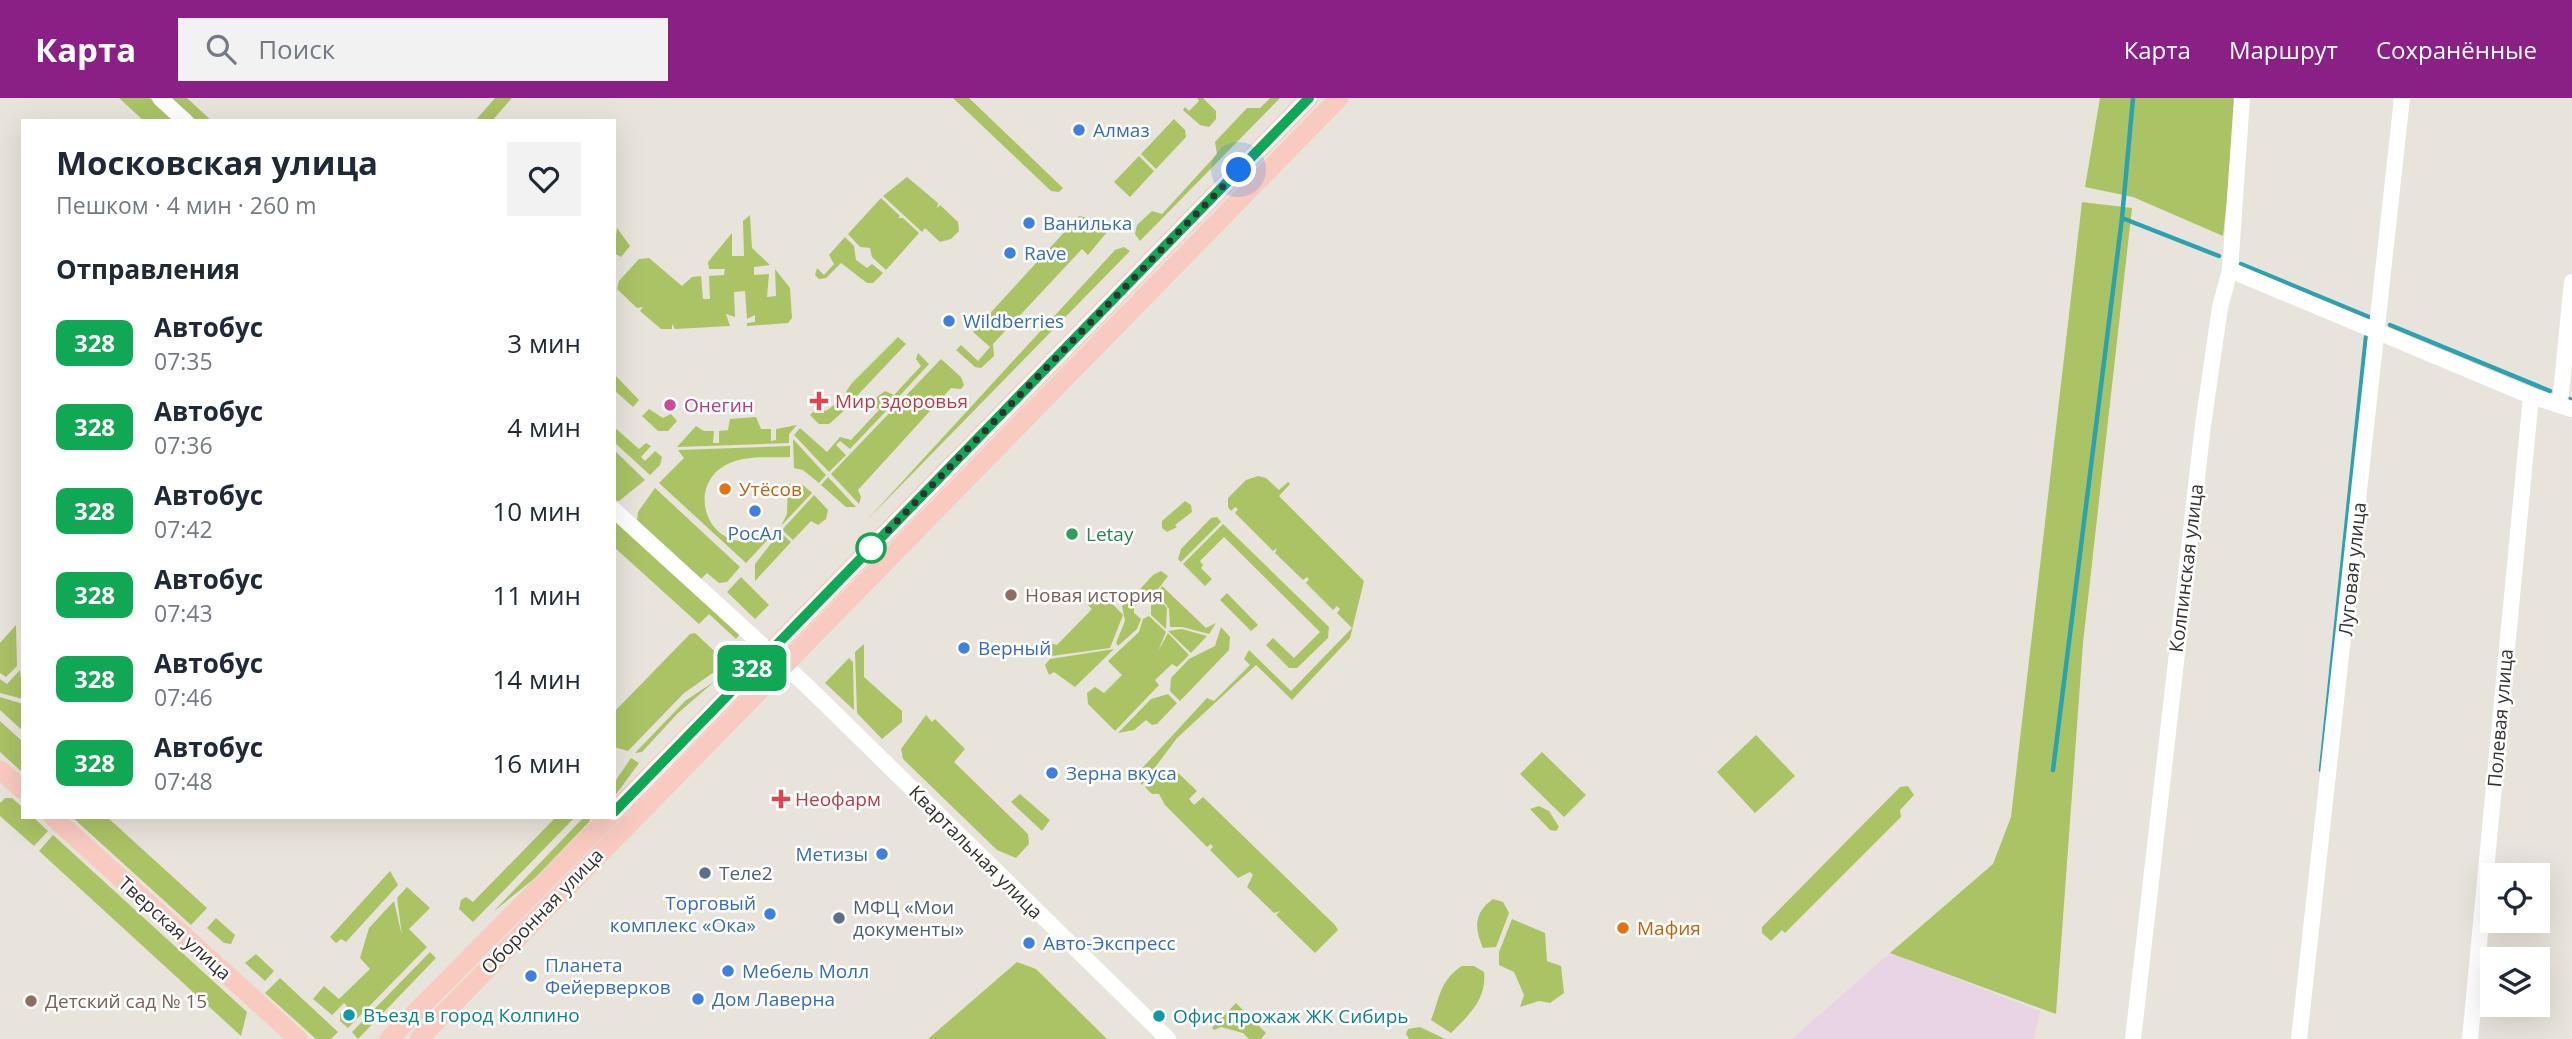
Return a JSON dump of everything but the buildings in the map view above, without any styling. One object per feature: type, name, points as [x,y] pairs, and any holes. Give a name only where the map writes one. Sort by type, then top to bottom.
[{"type":"main road","points":[[616,810],[1309,98]]},
{"type":"main road","name":"Оборонная улица","points":[[419,1039],[1339,98]]},
{"type":"main road","points":[[0,769],[21,788]]},
{"type":"main road","name":"Тверская улица","points":[[55,819],[298,1039]]},
{"type":"main road","name":"Оборонная улица","points":[[388,1039],[607,819]]},
{"type":"street","points":[[160,98],[183,119]]},
{"type":"street","name":"Колпинская улица","points":[[2133,1039],[2203,425],[2220,307],[2230,270],[2242,98]]},
{"type":"street","name":"Луговая улица","points":[[2300,1039],[2379,330],[2388,204],[2402,98]]},
{"type":"street","points":[[2230,270],[2379,330],[2531,396],[2566,406],[2572,282]]},
{"type":"street","name":"Полевая улица","points":[[2469,1039],[2531,396]]},
{"type":"street","name":"Квартальная улица","points":[[616,512],[769,650],[1168,1039]]},
{"type":"shaded area","points":[[1890,953],[2040,1011],[2034,1039],[1792,1039]]},
{"type":"green space","points":[[119,98],[150,98],[172,119],[142,119]]},
{"type":"green space","points":[[171,98],[187,98],[210,119],[195,119]]},
{"type":"green space","points":[[495,98],[512,98],[494,119],[477,119]]},
{"type":"green space","points":[[953,98],[969,98],[1063,188],[1059,192],[1051,191]]},
{"type":"green space","points":[[1197,98],[1203,98],[1216,111],[1216,119],[1209,127],[1200,125],[1183,110],[1185,107],[1189,111],[1199,101]]},
{"type":"green space","points":[[1270,98],[1280,98],[1140,241],[1135,234],[1137,225],[1152,211],[1162,214],[1217,154],[1215,142],[1247,108],[1260,108]]},
{"type":"green space","points":[[2100,98],[2238,98],[2223,236],[2133,197],[2085,187]]},
{"type":"green space","points":[[1174,119],[1185,130],[1186,137],[1156,169],[1141,154]]},
{"type":"green space","points":[[1139,156],[1154,171],[1130,197],[1114,182]]},
{"type":"green space","points":[[907,177],[938,203],[937,208],[940,205],[958,222],[959,231],[951,239],[940,242],[925,228],[922,232],[883,196]]},
{"type":"green space","points":[[881,198],[900,216],[898,218],[903,218],[919,233],[886,270],[872,257],[870,248],[860,247],[848,234]]},
{"type":"green space","points":[[2082,202],[2132,208],[2083,643],[2056,1014],[1890,953],[1993,864],[2011,817]]},
{"type":"green space","points":[[750,215],[752,248],[770,265],[754,267],[754,275],[769,274],[767,297],[776,296],[775,269],[790,288],[792,318],[788,323],[747,326],[747,323],[755,322],[755,315],[747,319],[745,291],[734,292],[735,317],[726,314],[730,326],[675,329],[672,324],[672,329],[661,329],[640,311],[643,307],[637,308],[617,289],[619,281],[639,259],[649,258],[682,286],[692,277],[701,276],[703,299],[710,299],[709,276],[724,275],[725,269],[709,269],[708,262],[732,233],[732,256],[744,256],[743,221]]},
{"type":"green space","points":[[1079,216],[1101,221],[1107,232],[1088,255],[1082,249],[993,344],[994,356],[981,368],[975,367],[956,350],[961,345],[978,361],[990,347],[973,332]]},
{"type":"green space","points":[[617,228],[630,246],[621,257],[616,254]]},
{"type":"green space","points":[[845,237],[854,246],[856,260],[867,268],[872,264],[883,273],[873,283],[867,283],[841,263],[826,278],[819,279],[815,275],[817,268],[824,275],[834,264],[829,255]]},
{"type":"green space","points":[[1124,247],[1130,251],[867,520],[1115,250]]},
{"type":"green space","points":[[898,337],[906,344],[854,399],[846,392],[851,384]]},
{"type":"green space","points":[[918,353],[929,364],[892,404],[883,396],[879,399],[888,409],[850,449],[840,441],[836,445],[846,455],[829,472],[794,435],[800,428],[827,452],[840,437],[851,440],[879,410],[875,406],[877,397],[885,391],[894,395],[921,366],[916,359]]},
{"type":"green space","points":[[941,359],[961,377],[964,385],[961,389],[951,388],[858,490],[861,497],[859,504],[831,474]]},
{"type":"green space","points":[[616,376],[639,400],[633,407],[616,392]]},
{"type":"green space","points":[[838,402],[846,409],[829,424],[819,424],[810,415],[817,408],[826,411]]},
{"type":"green space","points":[[649,409],[663,418],[671,414],[677,421],[668,431],[658,431],[642,416]]},
{"type":"green space","points":[[756,417],[761,429],[771,429],[771,441],[776,440],[776,429],[797,425],[789,434],[789,443],[677,447],[696,426],[704,431],[714,431],[713,443],[719,443],[719,431],[728,430],[730,419]]},
{"type":"green space","points":[[616,429],[639,449],[646,443],[651,446],[641,457],[645,461],[655,451],[662,457],[660,465],[650,475],[616,444]]},
{"type":"green space","points":[[793,439],[826,475],[819,483],[803,470],[794,468]]},
{"type":"green space","points":[[790,446],[790,457],[752,458],[730,463],[715,473],[707,487],[705,503],[709,518],[718,531],[732,539],[750,541],[772,535],[746,563],[659,483],[684,458],[678,450]]},
{"type":"green space","points":[[616,452],[645,480],[619,501],[616,500]]},
{"type":"green space","points":[[1258,476],[1266,478],[1279,490],[1288,482],[1290,484],[1279,496],[1364,581],[1350,638],[1292,700],[1256,665],[1177,738],[1142,785],[1134,777],[1207,698],[1214,701],[1250,665],[1244,659],[1249,650],[1291,691],[1352,628],[1337,613],[1340,609],[1337,606],[1333,610],[1306,583],[1309,579],[1307,577],[1303,580],[1275,553],[1277,548],[1273,551],[1235,513],[1238,509],[1235,507],[1231,511],[1228,507],[1228,498],[1246,480]]},
{"type":"green space","points":[[828,477],[856,507],[846,507],[821,485]]},
{"type":"green space","points":[[788,484],[803,485],[812,493],[781,526],[787,514]]},
{"type":"green space","points":[[655,488],[740,567],[727,582],[719,583],[707,573],[701,579],[637,520],[638,512]]},
{"type":"green space","points":[[814,495],[828,510],[826,519],[818,525],[811,521],[793,540],[782,530]]},
{"type":"green space","points":[[1185,501],[1191,505],[1192,512],[1175,525],[1177,527],[1167,532],[1162,528],[1162,521]]},
{"type":"green space","points":[[1217,517],[1221,522],[1181,562],[1178,559],[1181,549],[1211,518]]},
{"type":"green space","points":[[616,522],[740,634],[736,639],[709,614],[699,624],[616,549]]},
{"type":"green space","points":[[1223,524],[1329,627],[1328,638],[1297,668],[1289,668],[1266,645],[1273,638],[1294,658],[1320,632],[1224,537],[1200,561],[1203,565],[1201,568],[1212,579],[1205,586],[1183,564]]},
{"type":"green space","points":[[780,532],[791,542],[755,581],[755,564]]},
{"type":"green space","points":[[1161,571],[1168,576],[1149,601],[1143,599],[1141,588],[1153,575]]},
{"type":"green space","points":[[741,577],[769,605],[755,619],[727,592]]},
{"type":"green space","points":[[1162,586],[1206,628],[1216,623],[1209,634],[1182,627],[1170,627],[1169,609],[1158,594]]},
{"type":"green space","points":[[1138,590],[1140,601],[1134,607],[1134,613],[1141,619],[1137,629],[1118,646],[1116,643],[1125,621],[1122,606]]},
{"type":"green space","points":[[1227,593],[1258,625],[1251,631],[1220,600]]},
{"type":"green space","points":[[1098,594],[1109,600],[1123,615],[1110,648],[1052,656],[1045,652],[1047,642],[1057,645],[1092,609],[1087,604],[1088,599]]},
{"type":"green space","points":[[1156,596],[1167,608],[1166,629],[1151,615],[1151,604]]},
{"type":"green space","points":[[1149,616],[1166,632],[1158,651],[1168,633],[1189,655],[1177,667],[1172,664],[1155,680],[1159,685],[1115,731],[1088,704],[1087,693],[1095,687],[1104,693],[1122,675],[1108,661],[1139,632],[1143,619]]},
{"type":"green space","points":[[16,625],[17,666],[6,677],[0,673],[0,643]]},
{"type":"green space","points":[[1221,627],[1230,637],[1229,650],[1180,701],[1170,691],[1171,678],[1189,659],[1215,646]]},
{"type":"green space","points":[[1182,629],[1207,636],[1191,653],[1168,631]]},
{"type":"green space","points":[[695,633],[727,663],[684,693],[628,751],[616,748],[616,710],[690,634]]},
{"type":"green space","points":[[864,644],[864,677],[902,711],[902,722],[882,739],[857,713],[855,652]]},
{"type":"green space","points":[[1114,649],[1075,687],[1054,672],[1049,675],[1045,665],[1050,659]]},
{"type":"green space","points":[[849,658],[853,662],[854,710],[825,683]]},
{"type":"green space","points":[[20,670],[21,698],[0,693],[0,679],[7,684]]},
{"type":"green space","points":[[715,681],[677,714],[642,752],[635,753],[685,701]]},
{"type":"green space","points":[[1168,694],[1177,703],[1157,724],[1152,725],[1146,720],[1134,730],[1118,733],[1151,699]]},
{"type":"green space","points":[[0,697],[21,703],[21,729],[0,710]]},
{"type":"green space","points":[[926,715],[932,722],[935,719],[965,749],[954,762],[1028,834],[1029,844],[1016,858],[997,850],[903,759],[901,749]]},
{"type":"green space","points":[[0,721],[21,740],[21,771],[0,752]]},
{"type":"green space","points":[[1756,735],[1795,776],[1755,813],[1717,772]]},
{"type":"green space","points":[[1542,752],[1586,795],[1564,817],[1520,774]]},
{"type":"green space","points":[[631,758],[639,763],[616,794],[616,780]]},
{"type":"green space","points":[[1172,767],[1197,791],[1189,799],[1194,805],[1203,797],[1335,925],[1338,930],[1315,953],[1276,915],[1280,911],[1274,913],[1247,887],[1253,875],[1250,872],[1238,878],[1210,850],[1213,847],[1211,844],[1207,847],[1165,805],[1159,794],[1152,794],[1145,787]]},
{"type":"green space","points":[[1908,786],[1914,795],[1900,810],[1901,817],[1785,933],[1782,930],[1771,941],[1762,933],[1762,927],[1900,787]]},
{"type":"green space","points":[[1020,794],[1050,820],[1042,831],[1011,802]]},
{"type":"green space","points":[[5,798],[12,798],[21,806],[21,819],[35,819],[48,831],[34,846],[0,816],[0,803]]},
{"type":"green space","points":[[1539,806],[1549,811],[1559,827],[1556,831],[1550,830],[1530,809]]},
{"type":"green space","points":[[74,819],[109,819],[207,908],[191,925]]},
{"type":"green space","points":[[554,819],[573,819],[473,922],[459,909],[461,900],[466,897],[473,902]]},
{"type":"green space","points":[[582,819],[590,819],[535,878],[493,912]]},
{"type":"green space","points":[[53,835],[247,1012],[241,1036],[39,851]]},
{"type":"green space","points":[[390,871],[398,885],[346,942],[341,939],[336,943],[330,937]]},
{"type":"green space","points":[[407,887],[430,908],[409,929],[427,947],[348,1028],[340,1021],[340,1014],[347,1006],[344,1003],[332,1015],[313,999],[324,986],[339,999],[370,969],[360,958],[369,928],[394,901],[402,936],[397,898]]},
{"type":"green space","points":[[1493,899],[1503,902],[1509,913],[1496,947],[1483,948],[1477,927],[1479,915]]},
{"type":"green space","points":[[216,918],[235,935],[231,944],[224,943],[207,928]]},
{"type":"green space","points":[[1512,919],[1545,933],[1547,961],[1561,966],[1564,993],[1550,1003],[1539,1001],[1520,1007],[1524,995],[1514,972],[1499,965],[1499,952]]},
{"type":"green space","points":[[430,952],[436,958],[358,1039],[352,1032]]},
{"type":"green space","points":[[256,954],[274,971],[265,981],[245,963]]},
{"type":"green space","points":[[1017,962],[1036,969],[1107,1039],[928,1039]]},
{"type":"green space","points":[[1462,966],[1474,966],[1484,972],[1483,990],[1475,1006],[1451,1033],[1431,1020],[1445,983]]},
{"type":"green space","points":[[280,978],[338,1032],[331,1039],[316,1039],[265,993]]},
{"type":"green space","points":[[1236,1003],[1266,1033],[1261,1039],[1249,1039],[1243,1033],[1221,1027],[1214,1030],[1212,1028]]},
{"type":"green space","points":[[1420,1027],[1445,1039],[1409,1039],[1406,1034],[1408,1029]]},
{"type":"waterway","points":[[2053,770],[2122,218],[2133,98]]},
{"type":"waterway","points":[[2122,218],[2219,256]]},
{"type":"waterway","points":[[2241,264],[2369,317]]},
{"type":"waterway","points":[[2390,325],[2550,391]]},
{"type":"waterway","points":[[2321,770],[2366,337]]},
{"type":"bus line","name":"328","points":[[616,810],[1309,98]]},
{"type":"place","name":"Алмаз","points":[[1079,130]]},
{"type":"place","name":"Ванилька","points":[[1029,223]]},
{"type":"place","name":"Rave","points":[[1010,253]]},
{"type":"place","name":"Wildberries","points":[[949,321]]},
{"type":"place","name":"Мир здоровья","points":[[819,401]]},
{"type":"place","name":"Онегин","points":[[670,405]]},
{"type":"place","name":"Утёсов","points":[[725,489]]},
{"type":"place","name":"РосАл","points":[[755,511]]},
{"type":"place","name":"Letay","points":[[1072,534]]},
{"type":"place","name":"Новая история","points":[[1011,595]]},
{"type":"place","name":"Верный","points":[[964,648]]},
{"type":"place","name":"Зерна вкуса","points":[[1052,773]]},
{"type":"place","name":"Неофарм","points":[[781,799]]},
{"type":"place","name":"Метизы","points":[[882,854]]},
{"type":"place","name":"Теле2","points":[[705,873]]},
{"type":"place","name":"Торговый комплекс «Ока»","points":[[770,914]]},
{"type":"place","name":"МФЦ «Мои документы»","points":[[839,918]]},
{"type":"place","name":"Мафия","points":[[1623,928]]},
{"type":"place","name":"Авто-Экспресс","points":[[1029,943]]},
{"type":"place","name":"Мебель Молл","points":[[728,971]]},
{"type":"place","name":"Планета Фейерверков","points":[[531,976]]},
{"type":"place","name":"Дом Лаверна","points":[[698,999]]},
{"type":"place","name":"Детский сад № 15","points":[[31,1001]]},
{"type":"place","name":"Въезд в город Колпино","points":[[349,1015]]},
{"type":"place","name":"Офис прожаж ЖК Сибирь","points":[[1159,1016]]},
{"type":"route","points":[[871,548],[1239,170]]}]
